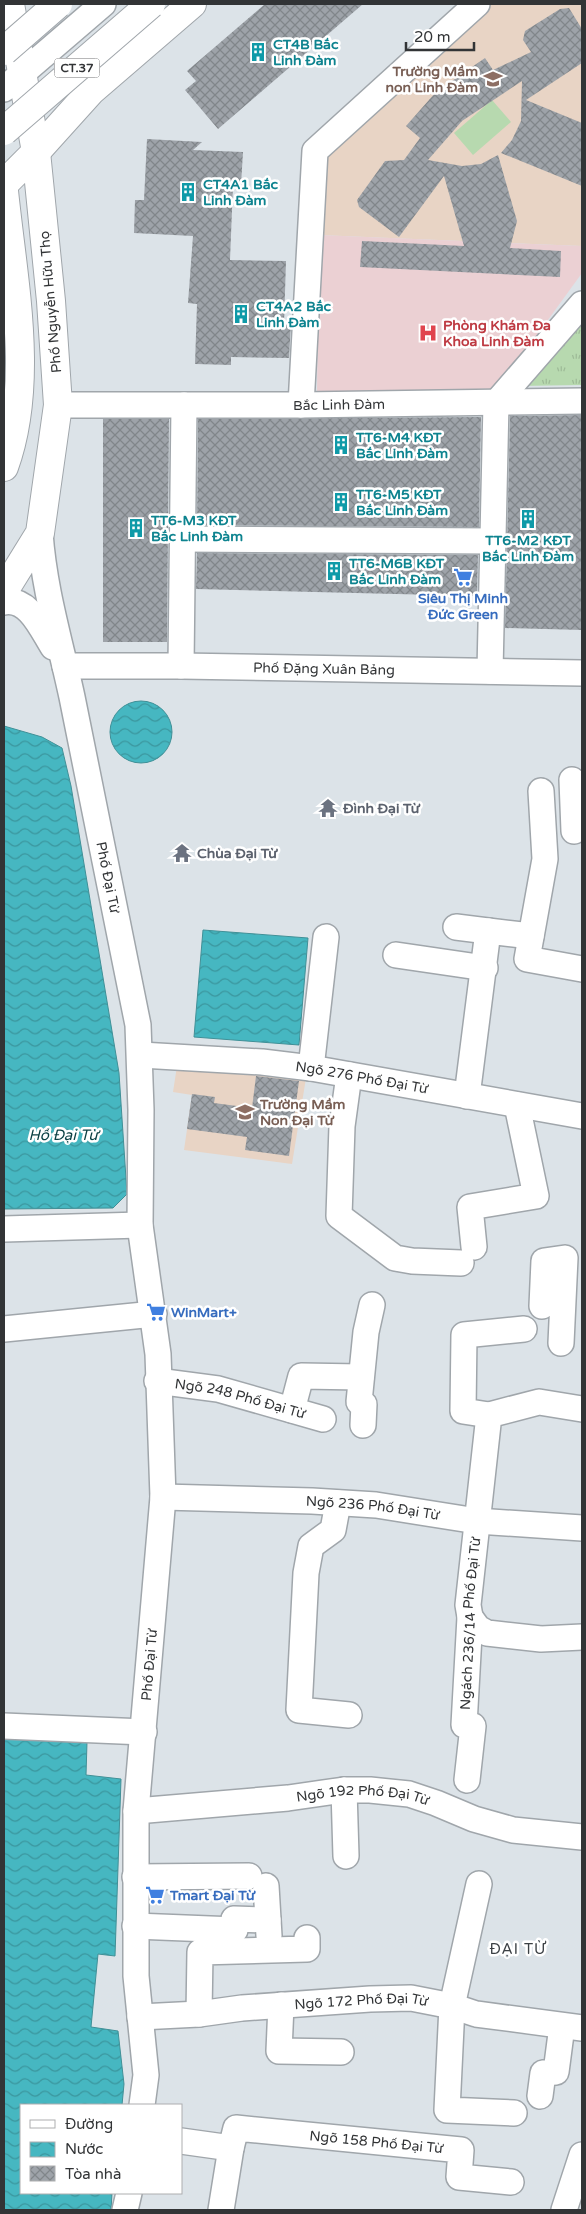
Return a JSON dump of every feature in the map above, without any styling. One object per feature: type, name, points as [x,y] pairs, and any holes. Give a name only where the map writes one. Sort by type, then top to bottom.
[{"type":"main road","name":"Phố Nguyễn Hữu Thọ","points":[[4,591],[40,533],[58,405],[51,301],[36,152],[13,81],[10,4]]},
{"type":"main road","points":[[4,51],[58,4]]},
{"type":"main road","name":"CT.37","points":[[4,131],[151,4]]},
{"type":"main road","points":[[4,184],[36,152],[91,91],[192,4]]},
{"type":"main road","points":[[4,192],[19,341],[18,418],[4,467]]},
{"type":"main road","points":[[4,374],[14,395],[18,418]]},
{"type":"street","points":[[13,81],[103,4]]},
{"type":"street","points":[[301,405],[316,151],[477,4]]},
{"type":"street","points":[[490,671],[496,403],[582,304]]},
{"type":"street","name":"Bắc Linh Đàm","points":[[58,405],[301,405],[582,401]]},
{"type":"street","points":[[180,666],[184,404]]},
{"type":"street","name":"Phố Đại Từ","points":[[40,533],[42,567],[48,601],[66,666],[136,1016],[140,1055],[140,1225],[154,1314],[158,1354],[163,1497],[136,1812],[135,1926],[140,2017],[146,2075],[142,2104]]},
{"type":"street","points":[[182,539],[493,541]]},
{"type":"street","points":[[4,602],[18,603],[30,611],[66,666]]},
{"type":"street","name":"Phố Đặng Xuân Bảng","points":[[66,666],[180,666],[582,673]]},
{"type":"street","points":[[544,833],[578,831],[572,780]]},
{"type":"street","points":[[541,791],[545,859],[526,959],[582,969]]},
{"type":"street","points":[[456,927],[531,936]]},
{"type":"street","points":[[467,1096],[485,968],[488,930]]},
{"type":"street","points":[[311,1068],[326,937]]},
{"type":"street","points":[[396,955],[485,968]]},
{"type":"street","name":"Ngõ 276 Phố Đại Từ","points":[[140,1055],[262,1062],[311,1068],[582,1116]]},
{"type":"street","points":[[349,1075],[342,1126],[339,1216],[395,1258],[412,1261],[467,1255],[466,1207],[541,1195],[517,1105]]},
{"type":"street","points":[[4,1229],[140,1225]]},
{"type":"street","points":[[542,1306],[544,1261],[565,1258],[574,1263],[561,1344]]},
{"type":"street","points":[[363,1425],[364,1404],[358,1402],[366,1332],[372,1305]]},
{"type":"street","points":[[4,1329],[154,1314]]},
{"type":"street","points":[[524,1329],[464,1335],[463,1411],[489,1416],[539,1402],[582,1409]]},
{"type":"street","points":[[292,1410],[301,1376],[360,1377]]},
{"type":"street","name":"Ngõ 248 Phố Đại Từ","points":[[158,1381],[218,1389],[323,1419]]},
{"type":"street","name":"Ngách 236/14 Phố Đại Từ","points":[[467,1780],[473,1726],[464,1725],[470,1617],[468,1605],[489,1416]]},
{"type":"street","name":"Ngõ 236 Phố Đại Từ","points":[[163,1497],[338,1503],[376,1506],[477,1520],[582,1528]]},
{"type":"street","points":[[338,1503],[332,1530],[311,1546],[306,1573],[299,1710],[349,1715]]},
{"type":"street","points":[[470,1617],[478,1628],[487,1633],[541,1639],[582,1638]]},
{"type":"street","points":[[4,1726],[144,1732]]},
{"type":"street","points":[[344,1790],[346,1856]]},
{"type":"street","name":"Ngõ 192 Phố Đại Từ","points":[[136,1812],[288,1798],[344,1790],[409,1794],[474,1819],[513,1830],[582,1837]]},
{"type":"street","points":[[135,1878],[258,1881],[269,1930],[234,1919],[235,1930],[135,1926]]},
{"type":"street","points":[[479,1884],[452,2006],[447,2110],[514,2113]]},
{"type":"street","points":[[199,2014],[200,1952],[307,1949],[306,1938]]},
{"type":"street","name":"Ngõ 172 Phố Đại Từ","points":[[140,2017],[199,2014],[242,2008],[410,1998],[452,2006],[476,2014],[572,2027]]},
{"type":"street","points":[[281,2006],[279,2051],[341,2052]]},
{"type":"street","points":[[540,2096],[542,2073],[556,2072],[572,2027]]},
{"type":"street","name":"Ngõ 158 Phố Đại Từ","points":[[221,2210],[236,2128],[461,2150],[460,2177],[510,2182]]},
{"type":"street","points":[[182,2141],[231,2148]]},
{"type":"street","points":[[564,2210],[582,2156]]},
{"type":"street","points":[[125,2210],[128,2194]]},
{"type":"shaded area","name":"Trường Mầm non Linh Đàm","points":[[487,4],[582,4],[582,246],[319,235],[321,154]]},
{"type":"shaded area","name":"Phòng Khám Đa Khoa Linh Đàm","points":[[319,235],[582,246],[582,273],[492,397],[317,393]]},
{"type":"shaded area","name":"Trường Mầm Non Đại Từ","points":[[179,1053],[307,1072],[292,1164],[184,1150],[192,1095],[173,1092]]},
{"type":"green space","points":[[492,100],[511,122],[473,155],[454,133]]},
{"type":"green space","points":[[582,319],[582,385],[518,386]]},
{"type":"water","points":[[141,701],[153,703],[163,710],[170,720],[172,732],[170,744],[163,754],[153,761],[141,763],[129,761],[119,754],[112,744],[110,732],[112,720],[119,710],[129,703]]},
{"type":"water","name":"Hồ Đại Từ","points":[[4,726],[42,737],[62,748],[71,786],[119,1073],[127,1194],[113,1208],[4,1209]]},
{"type":"water","points":[[203,930],[308,938],[299,1045],[194,1037]]},
{"type":"water","points":[[4,1739],[87,1742],[86,1775],[121,1779],[115,1956],[98,1954],[91,2027],[118,2031],[124,2084],[122,2104],[20,2104],[20,2194],[112,2194],[111,2210],[4,2210]]},
{"type":"building","name":"CT4B Bắc Linh Đàm","points":[[265,4],[363,4],[218,129],[185,90],[196,81],[187,71]]},
{"type":"building","points":[[569,8],[582,29],[582,63],[526,100],[582,123],[582,186],[501,153],[512,140],[521,121],[522,81],[462,121],[428,160],[462,166],[481,164],[498,155],[517,221],[510,248],[561,251],[560,277],[360,267],[362,241],[464,246],[444,176],[399,237],[359,207],[357,200],[385,161],[404,160],[420,138],[406,126],[436,92],[485,58],[493,70],[531,52],[523,40],[525,31],[560,9]]},
{"type":"building","points":[[147,139],[202,142],[193,150],[243,152],[241,185],[233,185],[230,260],[286,261],[284,324],[291,324],[289,358],[231,357],[231,365],[195,364],[197,304],[188,303],[193,236],[134,233],[135,200],[144,200]]},
{"type":"building","name":"TT6-M2 KĐT Bắc Linh Đàm","points":[[582,415],[582,630],[505,628],[510,416]]},
{"type":"building","points":[[481,417],[479,527],[197,525],[198,419]]},
{"type":"building","name":"TT6-M3 KĐT Bắc Linh Đàm","points":[[103,419],[169,419],[167,642],[103,642]]},
{"type":"building","name":"TT6-M6B KĐT Bắc Linh Đàm","points":[[197,553],[478,555],[477,596],[196,589]]},
{"type":"building","points":[[256,1076],[299,1081],[289,1156],[245,1150],[247,1137],[187,1129],[192,1094],[215,1097],[214,1103],[252,1108]]},
{"type":"place","name":"CT4B Bắc Linh Đàm","points":[[258,52]]},
{"type":"place","name":"Trường Mầm non Linh Đàm","points":[[493,79]]},
{"type":"place","name":"CT4A1 Bắc Linh Đàm","points":[[188,192]]},
{"type":"place","name":"CT4A2 Bắc Linh Đàm","points":[[241,314]]},
{"type":"place","name":"Phòng Khám Đa Khoa Linh Đàm","points":[[428,333]]},
{"type":"place","name":"TT6-M4 KĐT Bắc Linh Đàm","points":[[341,445]]},
{"type":"place","name":"TT6-M5 KĐT Bắc Linh Đàm","points":[[341,502]]},
{"type":"place","name":"TT6-M2 KĐT Bắc Linh Đàm","points":[[528,519]]},
{"type":"place","name":"TT6-M3 KĐT Bắc Linh Đàm","points":[[136,528]]},
{"type":"place","name":"TT6-M6B KĐT Bắc Linh Đàm","points":[[334,571]]},
{"type":"place","name":"Siêu Thị Minh Đức Green","points":[[463,577]]},
{"type":"place","name":"Đình Đại Từ","points":[[328,808]]},
{"type":"place","name":"Chùa Đại Từ","points":[[182,853]]},
{"type":"place","name":"Trường Mầm Non Đại Từ","points":[[245,1112]]},
{"type":"place","name":"WinMart+","points":[[156,1312]]},
{"type":"place","name":"Tmart Đại Từ","points":[[155,1895]]},
{"type":"district","name":"ĐẠI TỪ","points":[[518,1949]]}]
